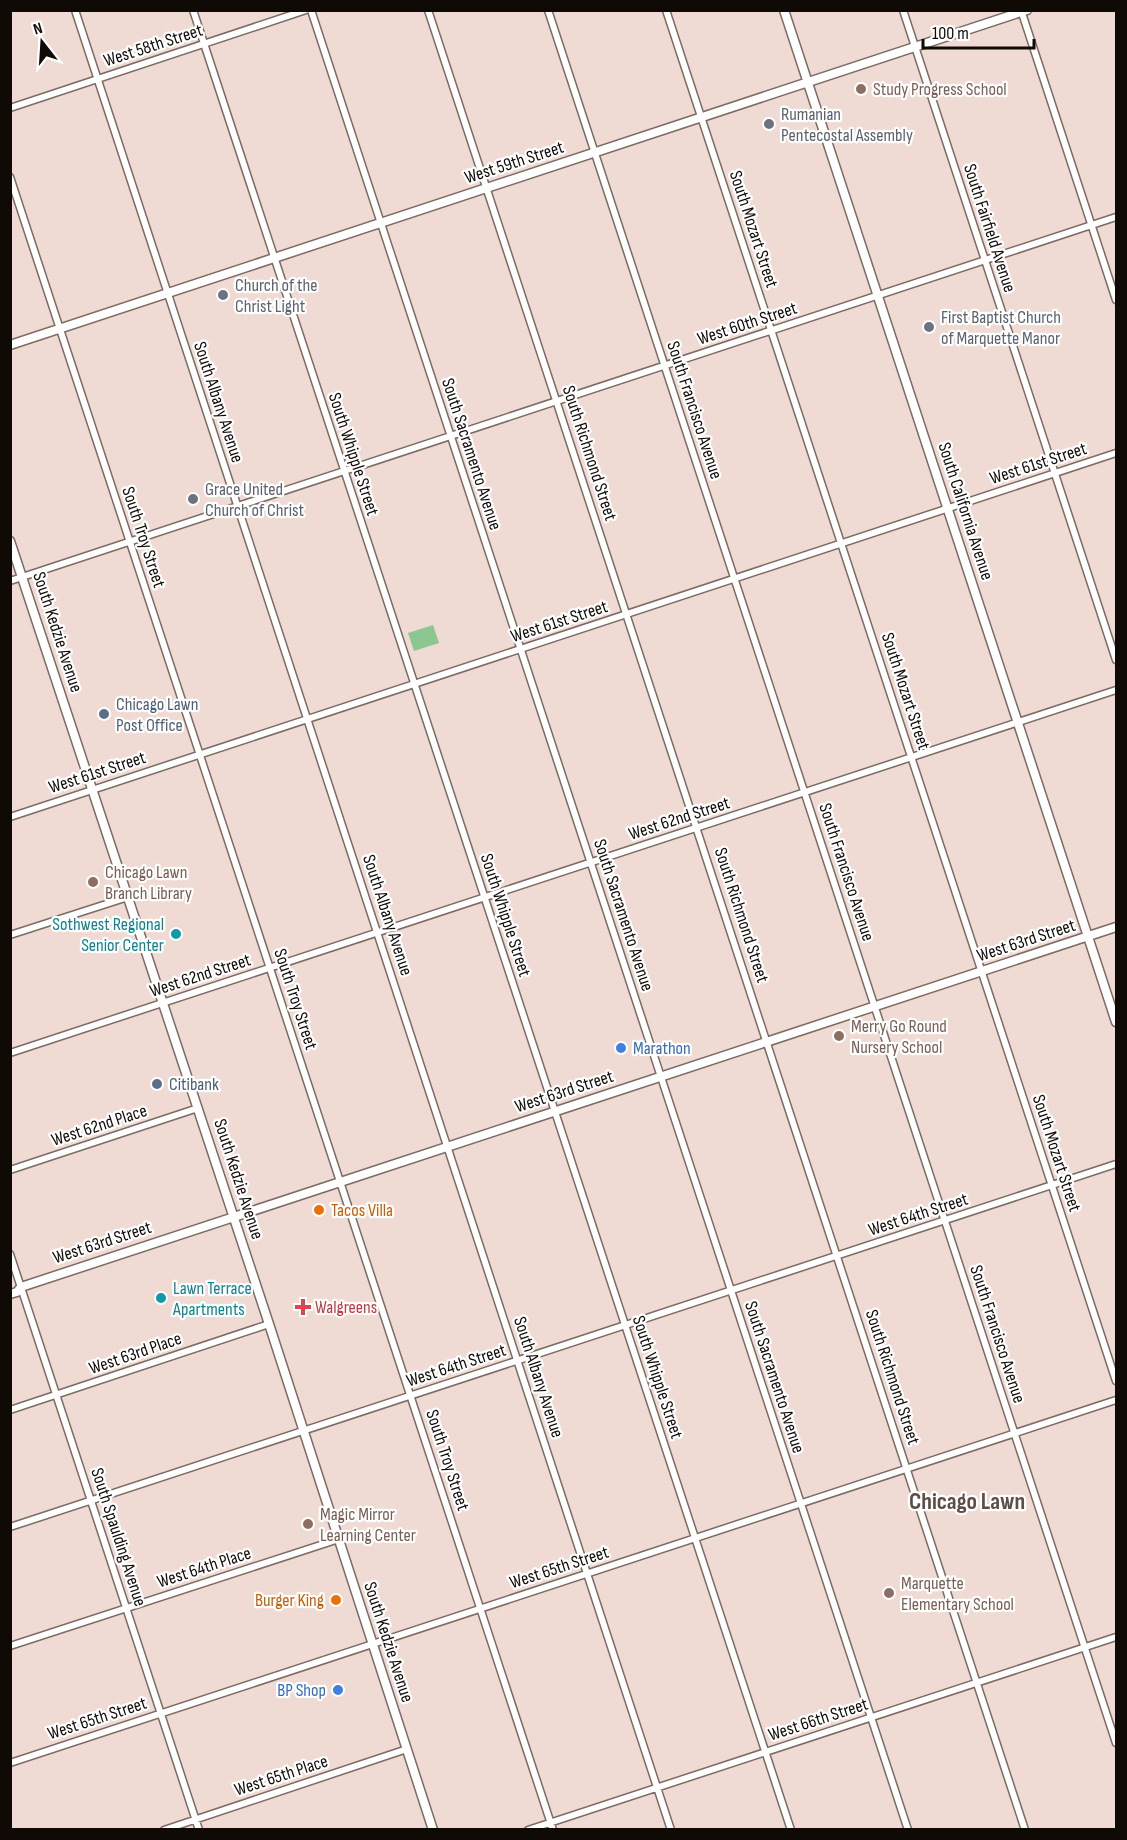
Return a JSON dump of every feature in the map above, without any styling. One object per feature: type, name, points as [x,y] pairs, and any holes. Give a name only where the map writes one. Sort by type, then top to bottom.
[{"type":"main road","name":"South California Avenue","points":[[784,10],[1116,1022]]},
{"type":"main road","name":"West 59th Street","points":[[10,345],[1023,11]]},
{"type":"main road","name":"South Kedzie Avenue","points":[[10,541],[234,1216],[433,1830]]},
{"type":"main road","name":"West 63rd Street","points":[[10,1286],[21,1287],[1116,927]]},
{"type":"main road","name":"West 63rd Street","points":[[10,1294],[17,1292],[21,1287]]},
{"type":"street","name":"South Albany Avenue","points":[[75,10],[671,1830]]},
{"type":"street","name":"South Whipple Street","points":[[193,10],[791,1830]]},
{"type":"street","name":"West 58th Street","points":[[10,108],[306,10]]},
{"type":"street","name":"South Sacramento Avenue","points":[[310,10],[908,1830]]},
{"type":"street","name":"South Richmond Street","points":[[428,10],[1025,1830]]},
{"type":"street","name":"South Francisco Avenue","points":[[548,10],[1116,1743]]},
{"type":"street","name":"South Mozart Street","points":[[666,10],[1116,1381]]},
{"type":"street","name":"South Fairfield Avenue","points":[[903,10],[1116,660]]},
{"type":"street","points":[[1023,11],[1116,300]]},
{"type":"street","name":"South Troy Street","points":[[10,177],[553,1830]]},
{"type":"street","name":"West 60th Street","points":[[10,581],[1116,217]]},
{"type":"street","name":"West 61st Street","points":[[10,817],[1116,453]]},
{"type":"street","name":"West 62nd Street","points":[[10,1053],[1116,690]]},
{"type":"street","points":[[10,935],[128,897]]},
{"type":"street","name":"West 62nd Place","points":[[10,1170],[198,1108]]},
{"type":"street","name":"West 64th Street","points":[[10,1527],[1116,1164]]},
{"type":"street","name":"South Spaulding Avenue","points":[[10,1254],[199,1830]]},
{"type":"street","name":"West 63rd Place","points":[[10,1410],[269,1324]]},
{"type":"street","name":"West 65th Street","points":[[10,1763],[1116,1400]]},
{"type":"street","name":"West 64th Place","points":[[10,1646],[339,1539]]},
{"type":"street","name":"West 66th Street","points":[[528,1830],[1116,1636]]},
{"type":"street","name":"West 65th Place","points":[[164,1830],[407,1749]]},
{"type":"green space","points":[[433,625],[439,643],[414,651],[408,633]]},
{"type":"place","name":"Study Progress School","points":[[861,89]]},
{"type":"place","name":"Rumanian Pentecostal Assembly","points":[[769,124]]},
{"type":"place","name":"Church of the Christ Light","points":[[223,295]]},
{"type":"place","name":"First Baptist Church of Marquette Manor","points":[[929,327]]},
{"type":"place","name":"Grace United Church of Christ","points":[[193,499]]},
{"type":"place","name":"Chicago Lawn Post Office","points":[[104,714]]},
{"type":"place","name":"Chicago Lawn Branch Library","points":[[93,882]]},
{"type":"place","name":"Sothwest Regional Senior Center","points":[[176,934]]},
{"type":"place","name":"Merry Go Round Nursery School","points":[[839,1036]]},
{"type":"place","name":"Marathon","points":[[621,1048]]},
{"type":"place","name":"Citibank","points":[[157,1084]]},
{"type":"place","name":"Tacos Villa","points":[[319,1210]]},
{"type":"place","name":"Lawn Terrace Apartments","points":[[161,1298]]},
{"type":"place","name":"Walgreens","points":[[303,1307]]},
{"type":"place","name":"Magic Mirror Learning Center","points":[[308,1524]]},
{"type":"place","name":"Marquette Elementary School","points":[[889,1593]]},
{"type":"place","name":"Burger King","points":[[336,1600]]},
{"type":"place","name":"BP Shop","points":[[338,1690]]},
{"type":"district","name":"Chicago Lawn","points":[[967,1501]]}]
